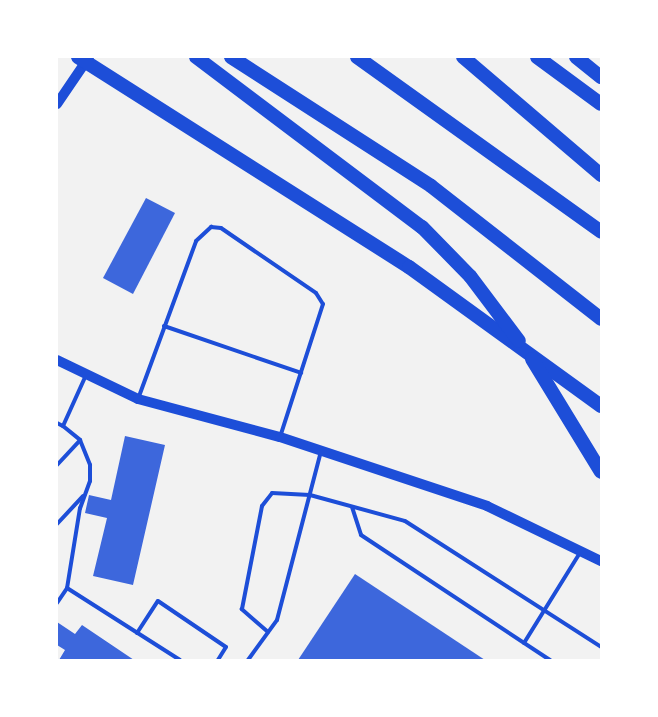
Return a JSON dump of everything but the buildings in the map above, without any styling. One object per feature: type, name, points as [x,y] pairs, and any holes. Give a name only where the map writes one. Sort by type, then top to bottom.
[{"type":"highway","points":[[78,57],[385,252],[601,406]]},
{"type":"highway","points":[[196,57],[422,227],[470,276],[527,351],[601,472]]},
{"type":"highway","points":[[231,57],[431,186],[601,319]]},
{"type":"highway","points":[[357,57],[601,232]]},
{"type":"highway","points":[[463,57],[601,175]]},
{"type":"highway","points":[[537,57],[601,104]]},
{"type":"highway","points":[[576,57],[601,77]]},
{"type":"main road","points":[[57,104],[89,57]]},
{"type":"main road","points":[[57,360],[138,399],[280,437],[487,506],[601,561]]},
{"type":"lane","points":[[138,399],[196,241],[211,227],[221,228],[316,293],[323,304],[280,437]]},
{"type":"lane","points":[[164,327],[301,373]]},
{"type":"lane","points":[[63,426],[86,374]]},
{"type":"lane","points":[[57,423],[80,440],[90,465],[67,588],[57,603]]},
{"type":"lane","points":[[57,465],[80,440]]},
{"type":"lane","points":[[248,660],[276,620],[321,451]]},
{"type":"lane","points":[[57,524],[85,493]]},
{"type":"lane","points":[[268,632],[242,609],[262,506],[272,493],[310,495],[405,521],[601,647]]},
{"type":"lane","points":[[352,507],[361,535],[550,660]]},
{"type":"lane","points":[[524,643],[581,551]]},
{"type":"lane","points":[[67,588],[180,660]]},
{"type":"lane","points":[[137,633],[158,601],[226,647],[218,660]]}]
